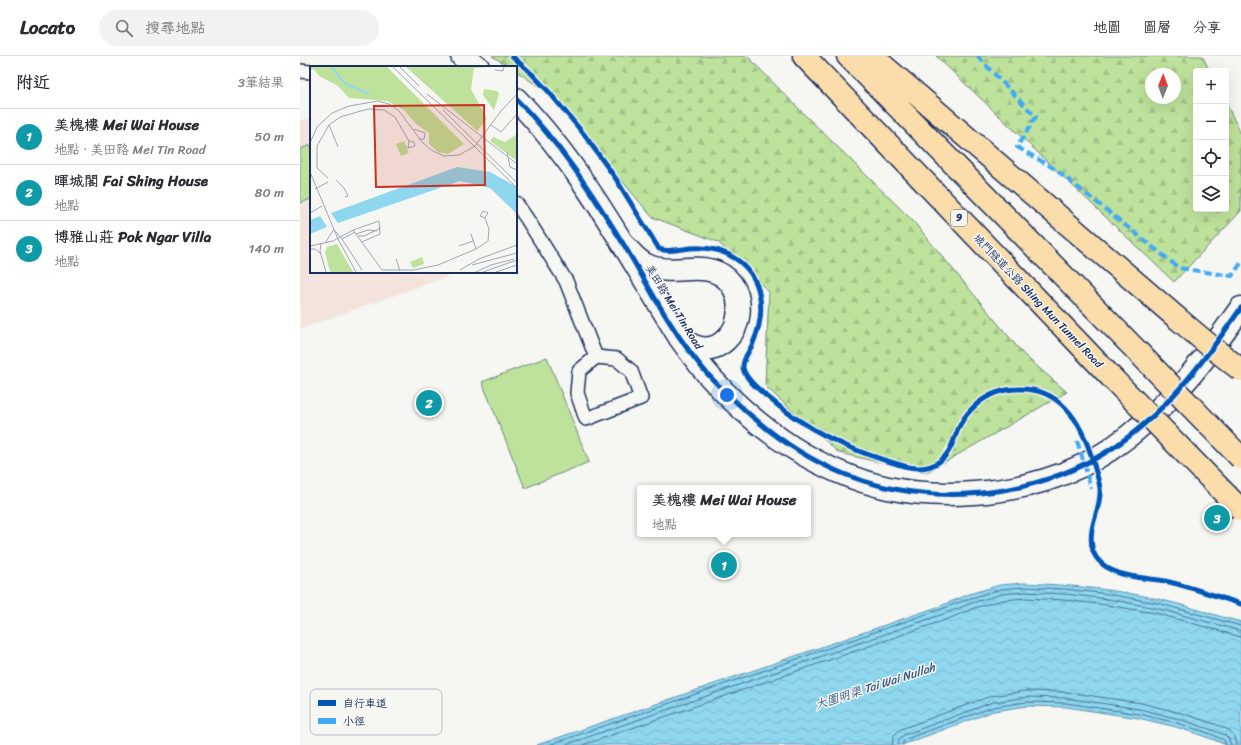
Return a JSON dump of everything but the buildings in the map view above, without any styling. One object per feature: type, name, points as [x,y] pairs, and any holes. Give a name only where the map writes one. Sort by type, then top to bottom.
[{"type":"highway","name":"城門隧道公路 Shing Mun Tunnel Road","points":[[804,56],[1113,379],[1241,510]]},
{"type":"highway","points":[[848,56],[1241,458]]},
{"type":"highway","points":[[872,56],[1178,318],[1241,370]]},
{"type":"street","points":[[462,56],[477,66]]},
{"type":"street","name":"美田路 Mei Tin Road","points":[[517,100],[533,116],[578,174],[623,244],[680,338],[713,380],[746,412],[783,442],[844,474],[889,488],[939,494],[966,494],[1016,489],[1040,482],[1088,462],[1110,450],[1134,432],[1173,395],[1208,353],[1241,308]]},
{"type":"street","points":[[623,244],[644,264],[651,267],[668,270],[691,268],[709,269],[717,272],[730,281],[734,288],[738,302],[738,316],[731,334],[725,341],[716,347],[705,349],[693,347],[680,338]]},
{"type":"lane","points":[[300,71],[310,72]]},
{"type":"lane","points":[[517,204],[566,281],[596,357]]},
{"type":"lane","points":[[596,357],[616,359],[631,371],[642,398],[586,419],[577,393],[579,371],[596,357]]},
{"type":"shaded area","points":[[310,119],[310,273],[457,273],[300,329],[300,120]]},
{"type":"green space","points":[[492,56],[747,56],[913,221],[1024,355],[1067,392],[926,473],[839,453],[765,386],[769,292],[718,242],[652,217],[551,95],[517,72],[517,66],[507,66]]},
{"type":"green space","points":[[936,56],[1202,56],[1208,68],[1193,68],[1193,212],[1229,212],[1229,109],[1241,134],[1241,211],[1174,282]]},
{"type":"green space","points":[[310,145],[310,199],[300,203],[300,149]]},
{"type":"green space","points":[[547,357],[589,462],[525,488],[482,382]]},
{"type":"water","name":"大圍明渠 Tai Wai Nullah","points":[[1024,583],[1091,588],[1125,593],[1179,604],[1241,622],[1241,745],[1226,745],[1176,727],[1138,718],[1066,707],[1027,706],[994,711],[902,745],[537,745],[943,605],[969,594],[1000,585]]},
{"type":"marked path","points":[[977,56],[1036,117],[1017,147],[1055,169],[1179,268],[1232,276],[1241,263]]},
{"type":"marked path","points":[[1077,441],[1091,489]]},
{"type":"cycle path","points":[[512,56],[549,92],[583,133],[616,179],[659,249],[668,251],[704,248],[724,252],[736,259],[752,276],[760,297],[760,320],[752,346],[745,358],[743,368],[746,375],[761,392],[780,407],[813,429],[865,454],[904,466],[918,468],[932,466],[944,457],[950,449],[965,416],[974,406],[986,397],[1012,389],[1034,390],[1048,395],[1060,402],[1070,412],[1078,424],[1090,451],[1100,485],[1099,504],[1091,534],[1093,551],[1098,560],[1117,573],[1175,583],[1241,604]]},
{"type":"cycle path","points":[[517,100],[532,115],[561,150],[587,187],[679,336],[712,379],[772,433],[799,451],[844,474],[877,485],[910,492],[944,494],[979,493],[1013,488],[1046,480],[1078,467],[1108,451],[1128,437],[1165,404],[1182,386],[1241,308]]},
{"type":"place","name":"暉城閣 Fai Shing House","points":[[429,403]]},
{"type":"place","name":"博雅山莊 Pok Ngar Villa","points":[[1217,518]]},
{"type":"place","name":"美槐樓 Mei Wai House","points":[[724,565]]}]
